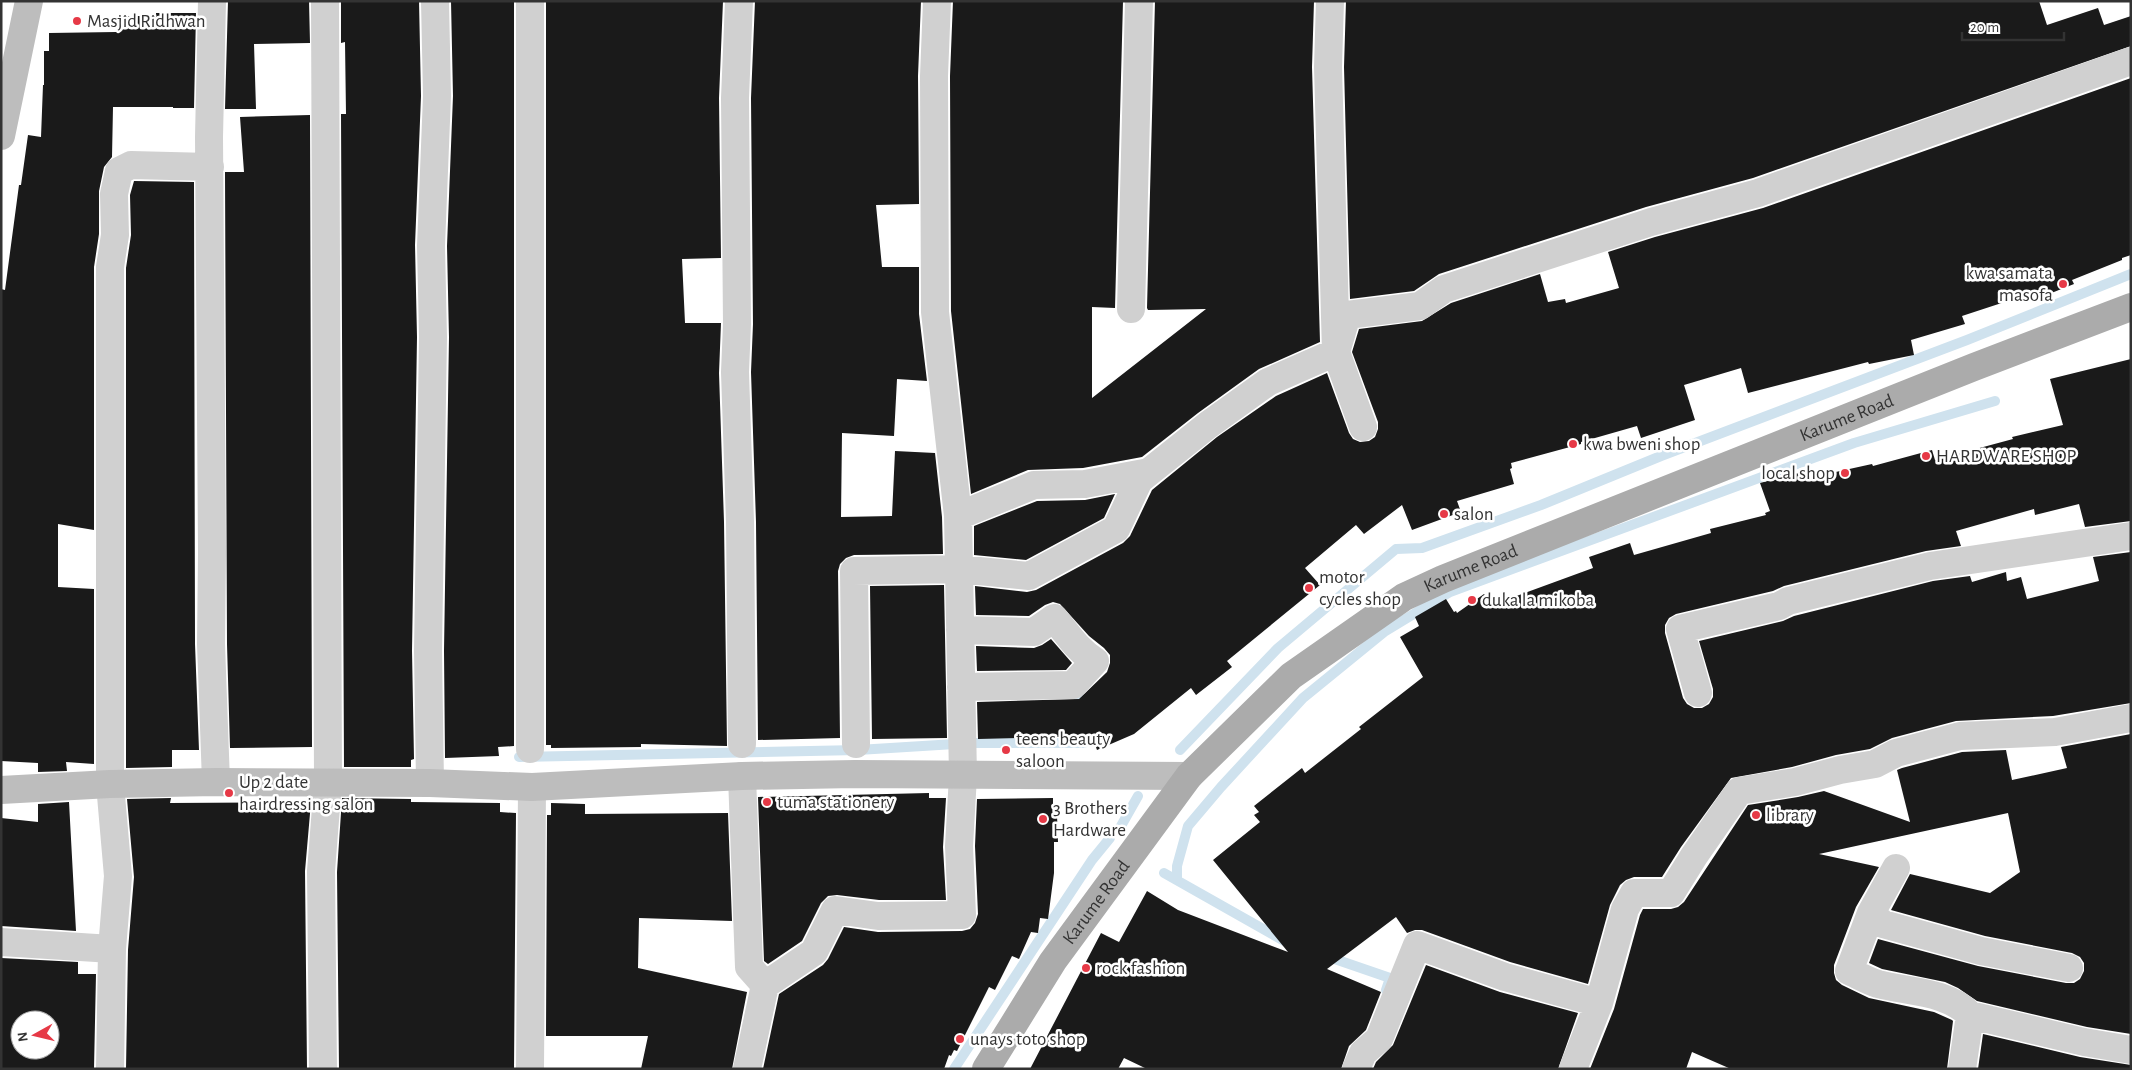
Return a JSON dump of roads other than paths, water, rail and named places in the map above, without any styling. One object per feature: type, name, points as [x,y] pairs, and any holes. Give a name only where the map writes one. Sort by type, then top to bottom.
[{"type":"main road","name":"Karume Road","points":[[986,1069],[1053,961],[1189,776],[1291,676],[1404,597],[1470,568],[1966,370],[2131,307]]},
{"type":"street","points":[[212,1],[210,167],[211,644],[216,782]]},
{"type":"street","points":[[323,1069],[321,871],[328,782],[325,1]]},
{"type":"street","points":[[430,784],[428,651],[433,337],[431,246],[436,96],[435,1]]},
{"type":"street","points":[[530,1],[530,749]]},
{"type":"street","points":[[738,1],[735,98],[738,324],[735,372],[740,522],[742,744]]},
{"type":"street","points":[[747,1069],[764,985],[814,952],[835,910],[878,916],[962,915],[959,846],[963,755],[958,516],[935,312],[934,76],[937,1]]},
{"type":"street","points":[[1131,309],[1139,1]]},
{"type":"street","points":[[1330,1],[1328,67],[1336,352],[1363,427]]},
{"type":"street","points":[[1,136],[33,2]]},
{"type":"street","points":[[856,744],[854,571],[959,569],[1029,576],[1116,529],[1139,480],[1208,425],[1268,382],[1336,352],[1347,315],[1420,306],[1444,288],[1651,222],[1758,193],[2131,61]]},
{"type":"street","points":[[110,1069],[112,949],[118,876],[110,784],[110,276],[115,235],[114,194],[119,170],[131,165],[210,167]]},
{"type":"street","points":[[958,516],[1034,485],[1085,484],[1149,472]]},
{"type":"street","points":[[1698,693],[1680,629],[1779,606],[1788,601],[1930,566],[2131,536]]},
{"type":"street","points":[[960,630],[1034,632],[1054,618],[1070,635],[1083,654],[1095,661],[1073,684],[961,687]]},
{"type":"street","points":[[1573,1069],[1599,1003],[1625,909],[1634,893],[1671,893],[1739,791],[1795,782],[1840,770],[1875,764],[1896,753],[1960,736],[2055,732],[2131,718]]},
{"type":"street","points":[[1,790],[110,784],[216,782],[328,782],[532,787],[742,776],[855,774],[963,755],[1189,776]]},
{"type":"street","points":[[742,776],[749,967],[764,985]]},
{"type":"street","points":[[530,1069],[532,787]]},
{"type":"street","points":[[1896,868],[1870,913],[1849,971],[1876,983],[1948,1000],[1963,1008],[1970,1016],[2084,1042],[2131,1050]]},
{"type":"street","points":[[1870,913],[1883,924],[1981,951],[2069,968]]},
{"type":"street","points":[[1,942],[112,949]]},
{"type":"street","points":[[1366,1054],[1417,944],[1505,977],[1599,1003]]},
{"type":"street","points":[[1962,1069],[1970,1016]]},
{"type":"waterway","points":[[1180,750],[1278,648],[1396,549],[1422,548],[1541,505],[1661,456],[1967,340],[2131,274]]},
{"type":"waterway","points":[[1177,880],[1177,866],[1188,826],[1221,787],[1303,698],[1384,632],[1450,592],[1854,443],[1995,401]]},
{"type":"waterway","points":[[519,757],[858,750],[971,743],[1084,743],[1078,690]]},
{"type":"waterway","points":[[1121,826],[1138,796]]},
{"type":"waterway","points":[[954,1069],[1092,860],[1110,838]]},
{"type":"waterway","points":[[1164,873],[1286,942]]},
{"type":"waterway","points":[[1326,956],[1390,978],[1386,990]]},
{"type":"place","name":"Masjid Ridhwan","points":[[77,21]]},
{"type":"place","name":"kwa samata masofa","points":[[2063,284]]},
{"type":"place","name":"kwa bweni shop","points":[[1573,444]]},
{"type":"place","name":"HARDWARE SHOP","points":[[1926,456]]},
{"type":"place","name":"local shop","points":[[1845,473]]},
{"type":"place","name":"salon","points":[[1444,514]]},
{"type":"place","name":"motor cycles shop","points":[[1309,588]]},
{"type":"place","name":"duka la mikoba","points":[[1472,600]]},
{"type":"place","name":"teens beauty saloon","points":[[1006,750]]},
{"type":"place","name":"Up 2 date hairdressing salon","points":[[229,793]]},
{"type":"place","name":"tuma stationery","points":[[767,802]]},
{"type":"place","name":"library","points":[[1756,815]]},
{"type":"place","name":"3 Brothers Hardware","points":[[1043,819]]},
{"type":"place","name":"rock fashion","points":[[1086,968]]},
{"type":"place","name":"unays toto shop","points":[[960,1039]]}]
